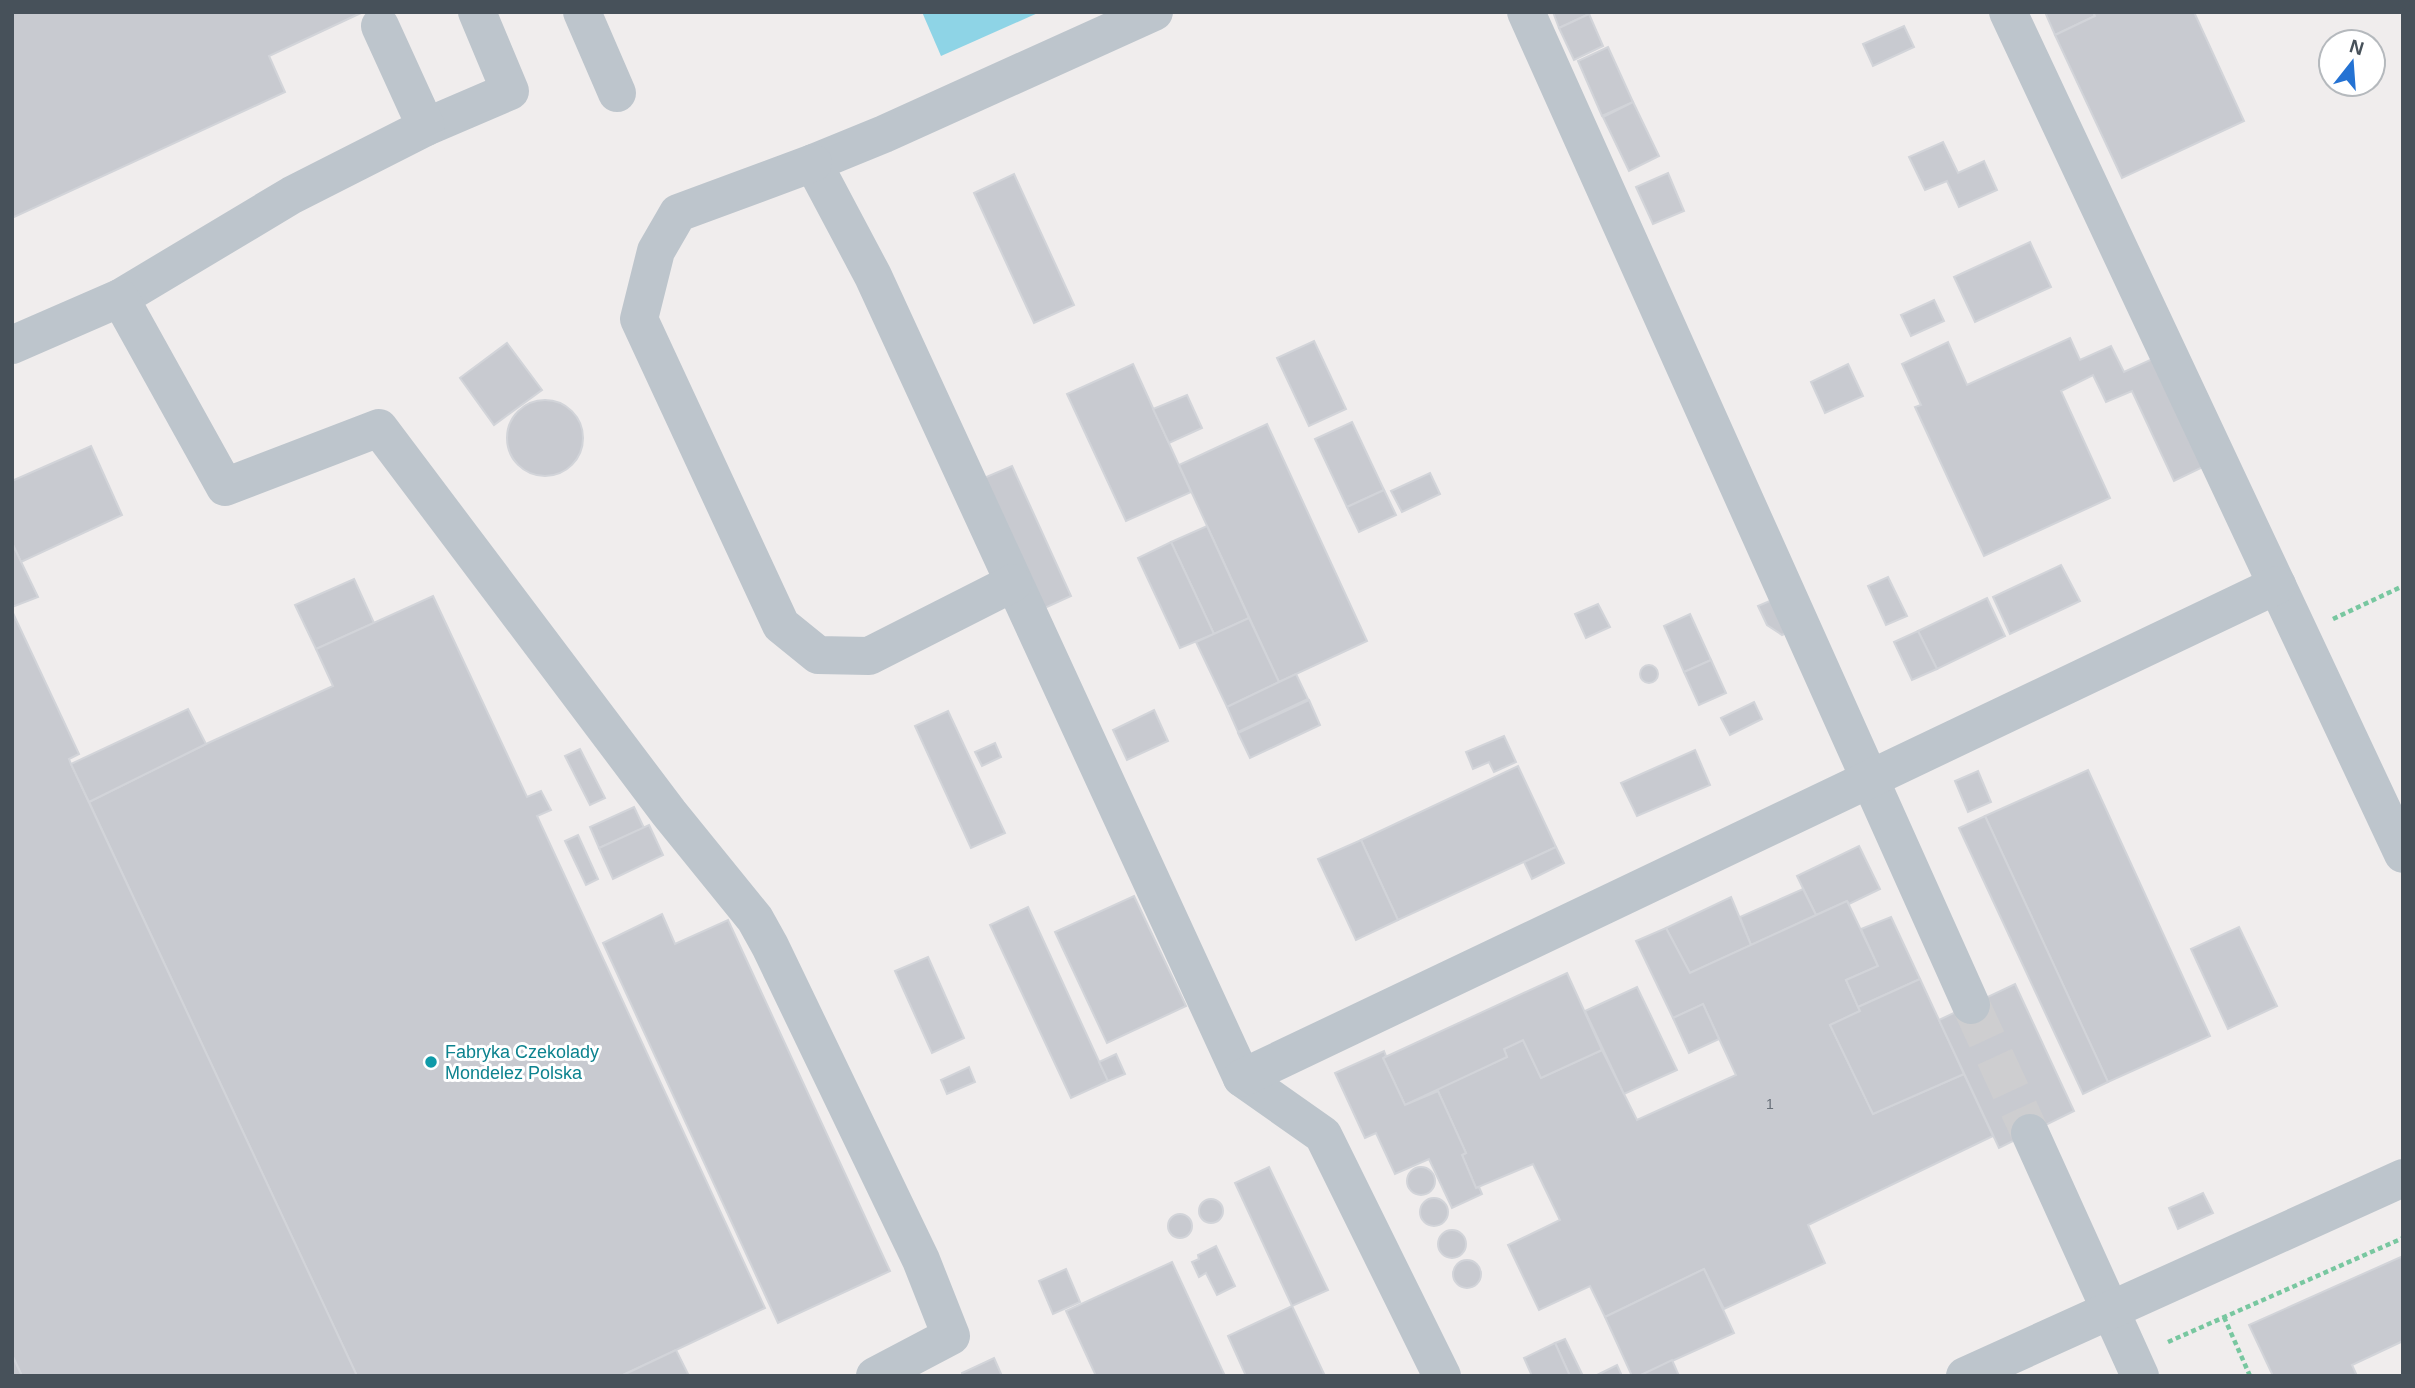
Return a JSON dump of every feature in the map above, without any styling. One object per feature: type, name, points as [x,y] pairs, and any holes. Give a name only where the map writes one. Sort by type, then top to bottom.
[{"type":"lane","points":[[12,345],[120,298],[292,195],[426,127],[510,91],[477,12]]},
{"type":"lane","points":[[582,12],[617,93]]},
{"type":"lane","points":[[1013,583],[869,656],[818,655],[781,625],[639,320],[656,251],[678,213],[897,129],[1153,12]]},
{"type":"lane","points":[[1526,12],[1971,1005]]},
{"type":"lane","points":[[2008,12],[2403,854]]},
{"type":"lane","points":[[380,26],[426,127]]},
{"type":"lane","points":[[813,163],[873,276],[1242,1078],[1323,1135],[1442,1376]]},
{"type":"lane","points":[[120,298],[225,487],[379,428],[669,813],[755,919],[921,1260],[951,1336],[875,1376]]},
{"type":"lane","points":[[1242,1078],[2277,585]]},
{"type":"lane","points":[[2030,1133],[2136,1367]]},
{"type":"lane","points":[[1965,1376],[2403,1178]]},
{"type":"path","points":[[2323,624],[2403,586]]},
{"type":"path","points":[[2136,1367],[2224,1317],[2403,1238]]},
{"type":"path","points":[[2224,1317],[2250,1376]]},
{"type":"water","points":[[922,12],[1040,12],[941,56]]},
{"type":"building","points":[[12,12],[363,12],[269,56],[285,92],[12,218]]},
{"type":"building","points":[[1553,12],[1588,12],[1589,14],[1559,28]]},
{"type":"building","points":[[2045,12],[2093,12],[2095,16],[2055,35]]},
{"type":"building","points":[[2093,12],[2194,12],[2244,121],[2122,178],[2055,35],[2095,16]]},
{"type":"building","points":[[1589,14],[1603,46],[1574,60],[1559,28]]},
{"type":"building","points":[[1904,26],[1914,47],[1873,66],[1863,44]]},
{"type":"building","points":[[1608,47],[1633,102],[1602,116],[1578,61]]},
{"type":"building","points":[[1633,102],[1659,156],[1629,171],[1603,117]]},
{"type":"building","points":[[1943,142],[1958,173],[1984,161],[1997,190],[1959,207],[1947,181],[1925,190],[1909,157]]},
{"type":"building","points":[[1668,173],[1684,211],[1653,224],[1636,187]]},
{"type":"building","points":[[1014,174],[1074,305],[1034,323],[974,193]]},
{"type":"building","points":[[2030,242],[2051,287],[1975,322],[1954,277]]},
{"type":"building","points":[[1934,300],[1944,321],[1911,336],[1901,315]]},
{"type":"building","points":[[2070,338],[2080,360],[2111,346],[2124,372],[2159,356],[2209,464],[2174,481],[2132,391],[2106,402],[2093,375],[2061,391],[2110,498],[1984,556],[1915,407],[1921,405],[1902,364],[1948,342],[1967,385]]},
{"type":"building","points":[[1314,341],[1346,409],[1309,426],[1277,358]]},
{"type":"building","points":[[507,343],[542,390],[494,425],[460,378]]},
{"type":"building","points":[[1133,364],[1191,492],[1126,521],[1067,394]]},
{"type":"building","points":[[1848,364],[1863,396],[1825,413],[1811,382]]},
{"type":"building","points":[[1187,395],[1202,428],[1169,443],[1153,409]]},
{"type":"building","points":[[545,400],[560,403],[572,411],[580,423],[583,438],[580,453],[572,465],[560,473],[545,476],[530,473],[518,465],[510,453],[507,438],[510,423],[518,411],[530,403]]},
{"type":"building","points":[[1352,422],[1384,490],[1347,507],[1315,439]]},
{"type":"building","points":[[1267,424],[1367,641],[1279,682],[1179,465]]},
{"type":"building","points":[[91,446],[122,515],[21,562],[12,543],[12,481]]},
{"type":"building","points":[[1012,466],[1071,596],[1036,612],[977,481]]},
{"type":"building","points":[[1430,473],[1440,494],[1402,512],[1391,491]]},
{"type":"building","points":[[1384,490],[1396,515],[1359,532],[1347,507]]},
{"type":"building","points":[[1207,526],[1249,618],[1214,634],[1171,542]]},
{"type":"building","points":[[1171,542],[1214,634],[1180,648],[1138,558]]},
{"type":"building","points":[[12,543],[38,597],[12,607]]},
{"type":"building","points":[[2061,565],[2080,601],[2010,634],[1993,597]]},
{"type":"building","points":[[1888,577],[1907,616],[1886,625],[1868,586]]},
{"type":"building","points":[[354,579],[374,623],[316,649],[295,605]]},
{"type":"building","name":"Fabryka Czekolady Mondelez Polska","points":[[433,596],[527,797],[541,791],[551,810],[537,816],[765,1308],[621,1376],[357,1376],[89,802],[206,744],[333,686],[316,649]]},
{"type":"building","points":[[1779,597],[1795,629],[1782,635],[1767,625],[1758,606]]},
{"type":"building","points":[[1987,598],[2005,636],[1937,669],[1918,631]]},
{"type":"building","points":[[1598,604],[1610,627],[1586,638],[1575,614]]},
{"type":"building","points":[[12,611],[79,754],[69,759],[71,764],[357,1376],[22,1376],[12,1355]]},
{"type":"building","points":[[1690,614],[1711,660],[1684,672],[1664,626]]},
{"type":"building","points":[[1249,618],[1279,682],[1227,707],[1196,642]]},
{"type":"building","points":[[1918,631],[1937,669],[1912,680],[1894,642]]},
{"type":"building","points":[[1711,660],[1726,693],[1699,705],[1684,672]]},
{"type":"building","points":[[1649,665],[1655,668],[1658,674],[1655,680],[1649,683],[1643,680],[1640,674],[1643,668]]},
{"type":"building","points":[[1296,674],[1308,699],[1238,732],[1227,707]]},
{"type":"building","points":[[1309,700],[1320,725],[1250,758],[1238,733]]},
{"type":"building","points":[[1754,702],[1762,719],[1730,735],[1721,718]]},
{"type":"building","points":[[188,709],[206,744],[89,802],[71,764]]},
{"type":"building","points":[[1154,710],[1168,741],[1127,760],[1113,730]]},
{"type":"building","points":[[948,711],[1005,833],[971,848],[915,726]]},
{"type":"building","points":[[1504,736],[1516,762],[1494,772],[1489,762],[1473,769],[1466,752]]},
{"type":"building","points":[[995,743],[1001,757],[982,766],[975,752]]},
{"type":"building","points":[[580,749],[605,798],[590,805],[565,756]]},
{"type":"building","points":[[1695,750],[1710,785],[1637,816],[1621,783]]},
{"type":"building","points":[[1518,766],[1556,847],[1398,920],[1361,840]]},
{"type":"building","points":[[2088,770],[2210,1036],[2108,1082],[1985,816]]},
{"type":"building","points":[[1978,771],[1991,802],[1968,812],[1955,781]]},
{"type":"building","points":[[634,807],[644,828],[599,848],[590,827]]},
{"type":"building","points":[[1985,816],[2108,1082],[2083,1094],[1959,828]]},
{"type":"building","points":[[649,825],[663,855],[613,879],[599,848]]},
{"type":"building","points":[[578,835],[598,879],[586,885],[565,841]]},
{"type":"building","points":[[1361,840],[1398,920],[1356,940],[1318,859]]},
{"type":"building","points":[[1859,846],[1880,889],[1849,904],[1847,901],[1816,915],[1797,876]]},
{"type":"building","points":[[1556,847],[1564,863],[1532,879],[1524,862]]},
{"type":"building","points":[[1803,889],[1816,915],[1751,945],[1740,917]]},
{"type":"building","points":[[1134,896],[1186,1006],[1107,1043],[1055,932]]},
{"type":"building","points":[[1731,897],[1751,945],[1690,973],[1666,928]]},
{"type":"building","points":[[1847,901],[1878,966],[1846,980],[1860,1011],[1830,1025],[1873,1114],[1964,1074],[1993,1136],[1808,1225],[1825,1263],[1724,1309],[1704,1269],[1605,1317],[1590,1286],[1539,1310],[1508,1245],[1560,1220],[1533,1164],[1476,1188],[1462,1155],[1466,1153],[1437,1089],[1507,1057],[1504,1049],[1523,1040],[1541,1078],[1602,1050],[1637,1120],[1736,1075],[1703,1004],[1673,1018],[1636,941],[1666,928],[1690,973]]},
{"type":"building","points":[[1028,907],[1108,1081],[1071,1098],[990,925]]},
{"type":"building","points":[[662,914],[675,944],[728,920],[890,1271],[778,1323],[603,943]]},
{"type":"building","points":[[1891,917],[1920,979],[1858,1007],[1846,980],[1878,966],[1861,929]]},
{"type":"building","points":[[2239,927],[2277,1006],[2228,1029],[2191,949]]},
{"type":"building","points":[[928,957],[964,1038],[932,1053],[895,971]]},
{"type":"building","points":[[1567,973],[1602,1050],[1541,1078],[1523,1040],[1504,1049],[1507,1057],[1405,1105],[1383,1058]]},
{"type":"building","points":[[1920,979],[1964,1074],[1873,1114],[1830,1025],[1860,1011],[1858,1007]]},
{"type":"building","points":[[2015,984],[2074,1111],[1999,1148],[1939,1020]]},
{"type":"building","points":[[1637,987],[1677,1070],[1624,1094],[1585,1011]]},
{"type":"building","points":[[1703,1004],[1719,1039],[1689,1053],[1673,1018]]},
{"type":"building","points":[[1384,1051],[1386,1056],[1383,1058],[1405,1105],[1438,1091],[1466,1153],[1462,1155],[1476,1188],[1479,1187],[1482,1194],[1452,1208],[1429,1159],[1395,1174],[1376,1133],[1365,1138],[1335,1073]]},
{"type":"building","points":[[1116,1054],[1125,1074],[1108,1081],[1099,1062]]},
{"type":"building","points":[[969,1067],[975,1082],[947,1094],[941,1080]]},
{"type":"building","points":[[1269,1167],[1328,1290],[1292,1306],[1235,1183]]},
{"type":"building","points":[[1421,1167],[1431,1171],[1435,1181],[1431,1191],[1421,1195],[1411,1191],[1407,1181],[1411,1171]]},
{"type":"building","points":[[2203,1193],[2213,1213],[2178,1229],[2169,1208]]},
{"type":"building","points":[[1434,1198],[1444,1202],[1448,1212],[1444,1222],[1434,1226],[1424,1222],[1420,1212],[1424,1202]]},
{"type":"building","points":[[1211,1199],[1222,1206],[1223,1211],[1216,1222],[1211,1223],[1200,1216],[1199,1211],[1206,1200]]},
{"type":"building","points":[[1180,1214],[1191,1221],[1192,1226],[1185,1237],[1180,1238],[1169,1231],[1168,1226],[1175,1215]]},
{"type":"building","points":[[1452,1230],[1462,1234],[1466,1244],[1462,1254],[1452,1258],[1442,1254],[1438,1244],[1442,1234]]},
{"type":"building","points":[[1216,1246],[1235,1286],[1217,1295],[1206,1273],[1199,1277],[1192,1262],[1199,1259],[1198,1255]]},
{"type":"building","points":[[2403,1256],[2403,1341],[2352,1365],[2357,1376],[2273,1376],[2249,1325]]},
{"type":"building","points":[[1467,1260],[1477,1264],[1481,1274],[1477,1284],[1467,1288],[1457,1284],[1453,1274],[1457,1264]]},
{"type":"building","points":[[1172,1262],[1225,1376],[1096,1376],[1066,1311]]},
{"type":"building","points":[[1066,1269],[1080,1302],[1053,1314],[1039,1281]]},
{"type":"building","points":[[1704,1269],[1734,1333],[1639,1376],[1632,1376],[1605,1317]]},
{"type":"building","points":[[1292,1306],[1325,1376],[1246,1376],[1228,1336]]},
{"type":"building","points":[[1565,1339],[1583,1376],[1570,1376],[1555,1343]]},
{"type":"building","points":[[1555,1343],[1570,1376],[1532,1376],[1524,1358]]},
{"type":"building","points":[[676,1350],[689,1376],[621,1376]]},
{"type":"building","points":[[12,1355],[22,1376],[12,1376]]},
{"type":"building","points":[[994,1358],[1002,1376],[963,1376],[962,1373]]},
{"type":"building","points":[[1672,1360],[1679,1376],[1639,1376]]},
{"type":"building","points":[[1617,1365],[1622,1376],[1595,1376]]},
{"type":"tunnel","points":[[1971,1005],[2030,1133]]},
{"type":"place","name":"Fabryka Czekolady Mondelez Polska","points":[[431,1062]]}]
